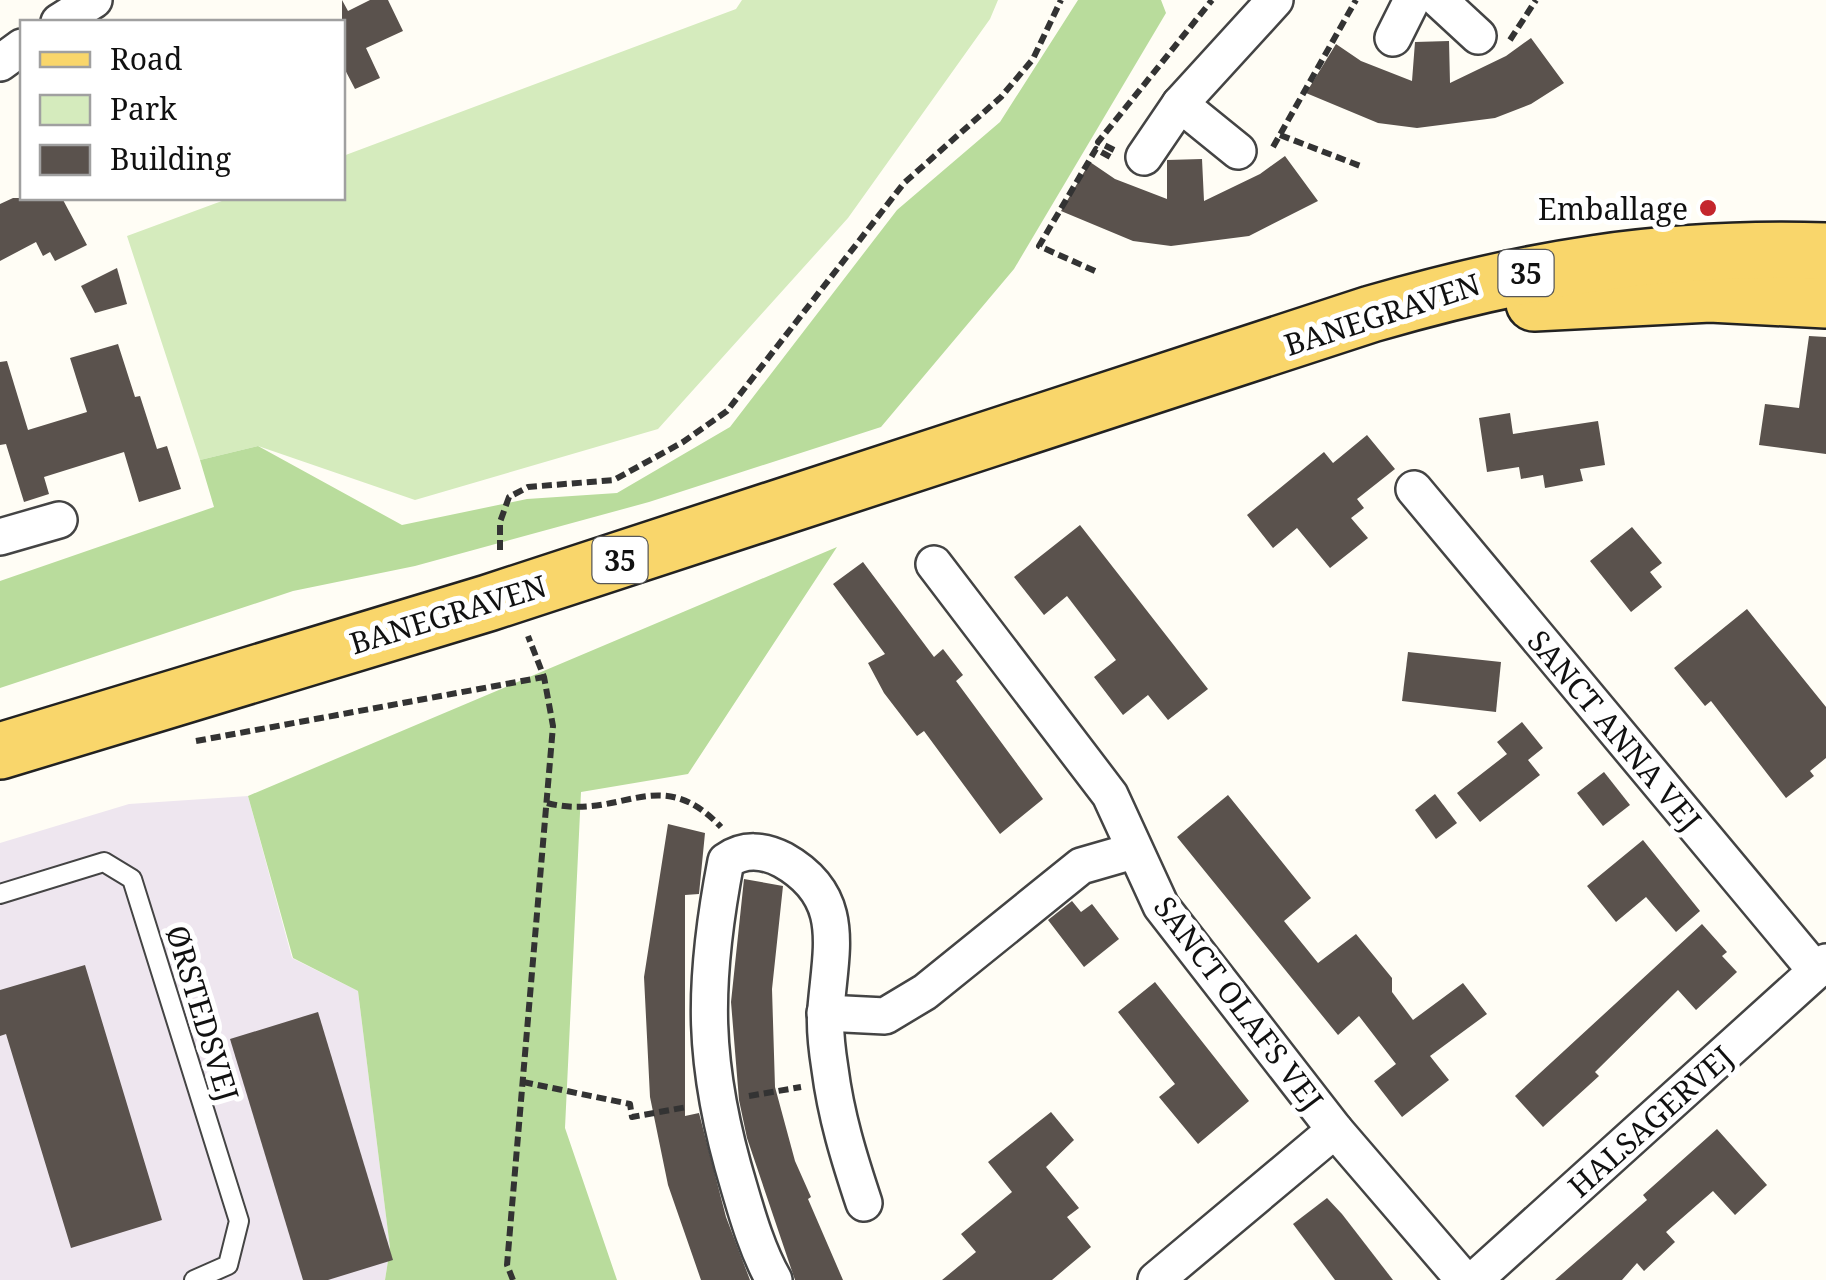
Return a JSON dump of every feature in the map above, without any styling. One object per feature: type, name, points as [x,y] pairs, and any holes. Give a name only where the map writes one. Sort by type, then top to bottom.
[{"type":"main road","name":"BANEGRAVEN","points":[[0,750],[488,603],[1371,314],[1493,279],[1618,258],[1744,248],[1826,250]]},
{"type":"main road","name":"BANEGRAVEN","points":[[1237,361],[1392,323],[1551,301],[1710,294],[1826,300]]},
{"type":"street","points":[[62,20],[94,0]]},
{"type":"street","points":[[1393,38],[1412,0]]},
{"type":"street","points":[[1439,0],[1478,36]]},
{"type":"street","points":[[1144,156],[1257,6]]},
{"type":"street","points":[[1180,104],[1238,152]]},
{"type":"street","name":"SANCT ANNA VEJ","points":[[1414,489],[1821,966]]},
{"type":"street","points":[[0,538],[59,520]]},
{"type":"street","name":"SANCT OLAFS VEJ","points":[[934,564],[1110,796],[1160,906],[1334,1130],[1464,1280]]},
{"type":"street","points":[[774,1280],[747,1214],[714,1095],[706,1010],[712,935],[726,861],[736,854],[766,851],[796,868],[821,892],[834,936],[825,1013],[837,1123],[864,1203]]},
{"type":"street","points":[[825,1013],[885,1016],[925,992],[1081,866],[1133,851]]},
{"type":"street","name":"HALSAGERVEJ","points":[[1474,1280],[1821,966]]},
{"type":"street","points":[[1156,1280],[1334,1130]]},
{"type":"lane","name":"ØRSTEDSVEJ","points":[[0,894],[104,862],[132,879],[239,1221],[228,1264],[194,1280]]},
{"type":"path","points":[[500,550],[500,522],[509,497],[528,487],[614,480],[683,442],[727,411],[904,183],[1002,97],[1033,59],[1061,0]]},
{"type":"path","points":[[1238,152],[1255,165],[1268,154],[1356,0]]},
{"type":"path","points":[[1280,134],[1363,167]]},
{"type":"path","points":[[1096,271],[1039,246],[1096,148],[1134,172],[1144,156]]},
{"type":"path","points":[[514,1280],[507,1266],[553,726],[544,676],[528,636]]},
{"type":"path","points":[[189,742],[544,676]]},
{"type":"path","points":[[547,803],[570,809],[605,808],[646,794],[680,796],[700,805],[725,832],[736,854]]},
{"type":"path","points":[[522,1082],[630,1104]]},
{"type":"shaded area","points":[[248,796],[292,958],[358,991],[390,1248],[385,1280],[0,1280],[0,843],[129,804]]},
{"type":"green space","points":[[742,0],[998,0],[990,19],[848,218],[658,429],[415,500],[258,446],[200,460],[127,236],[225,200],[345,200],[345,155],[736,9]]},
{"type":"green space","points":[[1078,0],[1161,0],[1166,13],[1014,269],[881,427],[649,502],[415,566],[293,591],[0,688],[0,581],[214,507],[200,460],[258,446],[402,525],[527,499],[617,493],[730,427],[897,210],[1000,122]]},
{"type":"green space","points":[[837,547],[688,774],[581,792],[565,1128],[617,1280],[385,1280],[390,1248],[358,991],[293,958],[248,796]]},
{"type":"building","points":[[342,0],[348,11],[370,0],[388,0],[403,31],[366,48],[380,78],[355,89],[345,70]]},
{"type":"building","points":[[1531,38],[1564,83],[1531,104],[1495,118],[1417,128],[1378,123],[1306,93],[1336,44],[1361,61],[1412,81],[1415,42],[1449,41],[1450,83],[1506,56]]},
{"type":"building","points":[[1285,156],[1318,201],[1249,236],[1171,246],[1133,241],[1061,211],[1090,162],[1115,179],[1167,199],[1167,160],[1202,159],[1204,201],[1260,174]]},
{"type":"building","points":[[13,198],[63,200],[87,245],[55,261],[50,252],[43,256],[36,242],[0,261],[0,204]]},
{"type":"building","points":[[117,268],[127,304],[95,313],[81,286]]},
{"type":"building","points":[[1809,336],[1826,337],[1826,454],[1759,445],[1765,404],[1799,408]]},
{"type":"building","points":[[118,344],[157,449],[167,446],[181,489],[139,502],[124,452],[44,477],[49,494],[24,502],[6,444],[0,445],[0,362],[7,361],[28,430],[87,412],[70,358]]},
{"type":"building","points":[[1510,413],[1513,434],[1598,421],[1605,465],[1580,469],[1583,481],[1545,488],[1543,475],[1521,479],[1519,467],[1487,472],[1479,418]]},
{"type":"building","points":[[1367,435],[1395,469],[1357,499],[1364,508],[1351,518],[1368,538],[1330,568],[1297,528],[1273,548],[1247,515],[1324,452],[1333,463]]},
{"type":"building","points":[[1080,525],[1208,689],[1168,720],[1148,695],[1123,715],[1094,677],[1116,660],[1067,596],[1044,615],[1014,577]]},
{"type":"building","points":[[1632,527],[1662,563],[1650,572],[1662,587],[1631,612],[1590,561]]},
{"type":"building","points":[[863,562],[934,657],[943,649],[963,675],[956,681],[1043,799],[1000,834],[924,731],[917,736],[884,693],[868,663],[885,654],[833,584]]},
{"type":"building","points":[[1747,609],[1826,707],[1826,758],[1810,771],[1814,776],[1786,798],[1711,701],[1705,706],[1674,668]]},
{"type":"building","points":[[1408,652],[1501,662],[1496,712],[1402,701]]},
{"type":"building","points":[[1522,722],[1543,748],[1528,760],[1540,775],[1480,822],[1457,793],[1507,754],[1497,742]]},
{"type":"building","points":[[1604,772],[1630,805],[1603,826],[1577,793]]},
{"type":"building","points":[[1435,794],[1457,823],[1436,839],[1415,810]]},
{"type":"building","points":[[1228,795],[1311,898],[1284,921],[1318,963],[1356,934],[1392,978],[1392,992],[1413,1020],[1463,983],[1487,1014],[1430,1056],[1449,1080],[1402,1117],[1374,1081],[1396,1064],[1359,1016],[1338,1035],[1177,837]]},
{"type":"building","points":[[668,824],[705,833],[699,894],[685,895],[685,1116],[699,1113],[726,1217],[750,1280],[701,1280],[668,1185],[650,1097],[644,977]]},
{"type":"building","points":[[1643,840],[1700,911],[1676,932],[1646,897],[1616,922],[1587,886]]},
{"type":"building","points":[[744,879],[783,886],[772,989],[775,1087],[795,1161],[811,1197],[808,1199],[843,1280],[795,1280],[747,1138],[739,1100],[731,1002]]},
{"type":"building","points":[[1072,901],[1081,912],[1092,904],[1119,939],[1084,967],[1048,920]]},
{"type":"building","points":[[1702,924],[1727,952],[1722,956],[1737,972],[1696,1010],[1678,990],[1595,1072],[1599,1076],[1543,1127],[1515,1096]]},
{"type":"building","points":[[85,965],[162,1220],[71,1248],[6,1034],[0,1036],[0,990]]},
{"type":"building","points":[[1155,982],[1249,1101],[1198,1144],[1159,1097],[1175,1084],[1118,1012]]},
{"type":"building","points":[[318,1012],[393,1260],[328,1280],[303,1280],[230,1039]]},
{"type":"building","points":[[1051,1112],[1074,1140],[1046,1167],[1079,1208],[1067,1217],[1091,1247],[1052,1280],[942,1280],[976,1252],[961,1234],[1012,1192],[988,1162]]},
{"type":"building","points":[[1717,1129],[1767,1185],[1735,1215],[1713,1191],[1666,1232],[1675,1242],[1644,1271],[1637,1263],[1622,1280],[1555,1280],[1647,1200],[1643,1195]]},
{"type":"building","points":[[1327,1198],[1393,1280],[1335,1280],[1293,1224]]},
{"type":"place","name":"Emballage","points":[[1708,208]]}]
